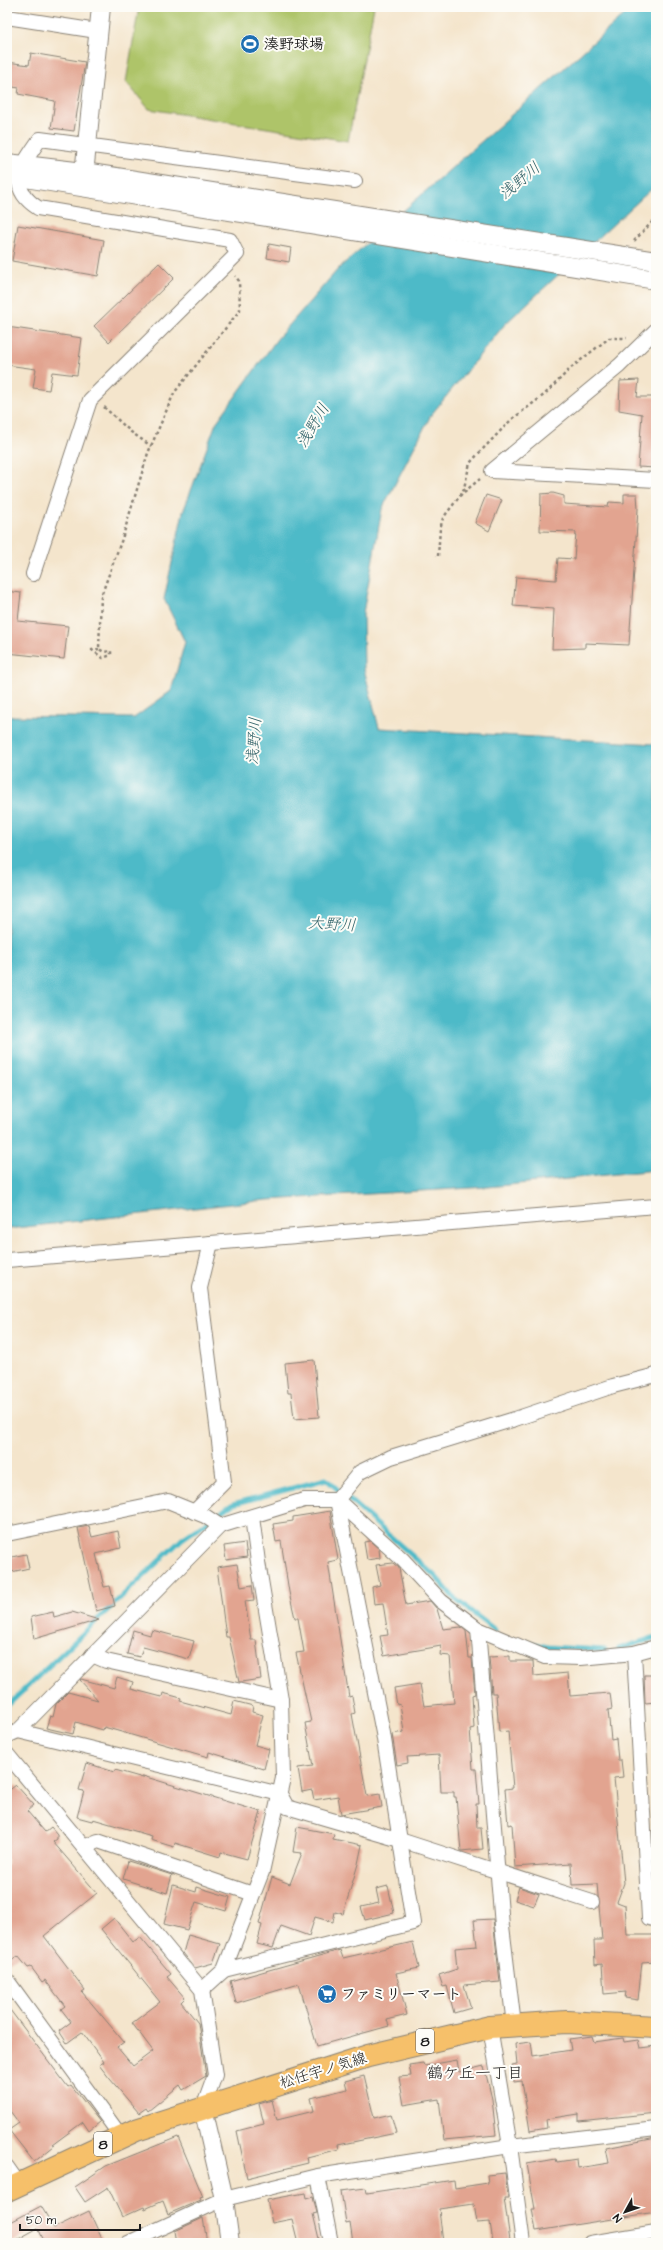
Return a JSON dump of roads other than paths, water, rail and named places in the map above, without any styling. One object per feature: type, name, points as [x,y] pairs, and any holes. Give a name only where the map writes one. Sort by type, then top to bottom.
[{"type":"main road","name":"松任宇ノ気線","points":[[11,2180],[120,2136],[202,2108],[368,2056],[490,2027],[567,2022],[656,2027]]},
{"type":"street","points":[[83,179],[97,31],[101,7]]},
{"type":"street","points":[[7,17],[97,31]]},
{"type":"street","points":[[14,170],[40,139],[355,181]]},
{"type":"street","points":[[14,170],[381,218],[656,261]]},
{"type":"street","points":[[14,170],[25,199],[38,208],[230,240],[237,254],[90,400],[33,574]]},
{"type":"street","points":[[83,179],[361,234],[656,280]]},
{"type":"street","points":[[656,330],[618,366],[492,471],[656,480]]},
{"type":"street","points":[[7,1260],[656,1206]]},
{"type":"street","points":[[12,1734],[92,1655],[208,1519],[224,1482],[200,1288],[211,1243]]},
{"type":"street","points":[[337,1499],[360,1472],[391,1457],[613,1386],[656,1375]]},
{"type":"street","points":[[7,1534],[168,1501],[208,1519],[252,1517],[275,1507],[304,1500],[337,1499],[402,1560],[441,1601],[478,1629],[545,1656],[581,1658],[634,1653],[656,1647]]},
{"type":"street","points":[[224,1970],[413,1923],[383,1733],[337,1499]]},
{"type":"street","points":[[202,1990],[224,1970],[262,1872],[283,1778],[281,1700],[252,1517]]},
{"type":"street","points":[[478,1629],[498,1872],[514,2025]]},
{"type":"street","points":[[634,1653],[650,1918],[656,1920]]},
{"type":"street","points":[[92,1655],[106,1661],[281,1700]]},
{"type":"street","points":[[12,1734],[280,1794],[287,1807],[400,1840],[592,1902]]},
{"type":"street","points":[[7,1754],[202,1990],[215,2075],[202,2108],[224,2199],[230,2243]]},
{"type":"street","points":[[84,1847],[98,1841],[253,1894]]},
{"type":"street","points":[[7,1980],[120,2136]]},
{"type":"street","points":[[490,2027],[510,2146],[523,2243]]},
{"type":"street","points":[[128,2243],[224,2199],[318,2176],[510,2146],[656,2129]]},
{"type":"street","points":[[318,2176],[331,2243]]},
{"type":"street","points":[[590,2243],[656,2232]]},
{"type":"water","points":[[633,7],[656,7],[656,185],[505,324],[431,415],[382,509],[363,613],[364,669],[379,728],[656,744],[656,1170],[488,1187],[267,1200],[7,1229],[7,716],[134,718],[171,691],[185,642],[164,599],[183,512],[216,423],[277,339],[339,268]]},
{"type":"waterway","points":[[7,1706],[182,1539],[233,1504],[326,1479],[435,1576],[455,1599],[495,1630]]},
{"type":"waterway","points":[[619,1649],[656,1637]]},
{"type":"waterway","points":[[524,1642],[548,1647],[605,1650]]},
{"type":"place","name":"湊野球場","points":[[250,44]]},
{"type":"place","name":"ファミリーマート","points":[[327,1994]]},
{"type":"district","name":"鶴ケ丘一丁目","points":[[475,2072]]},
{"type":"water label","name":"浅野川","points":[[519,180]]},
{"type":"water label","name":"浅野川","points":[[312,425]]},
{"type":"water label","name":"浅野川","points":[[253,741]]},
{"type":"water label","name":"大野川","points":[[332,923]]}]
